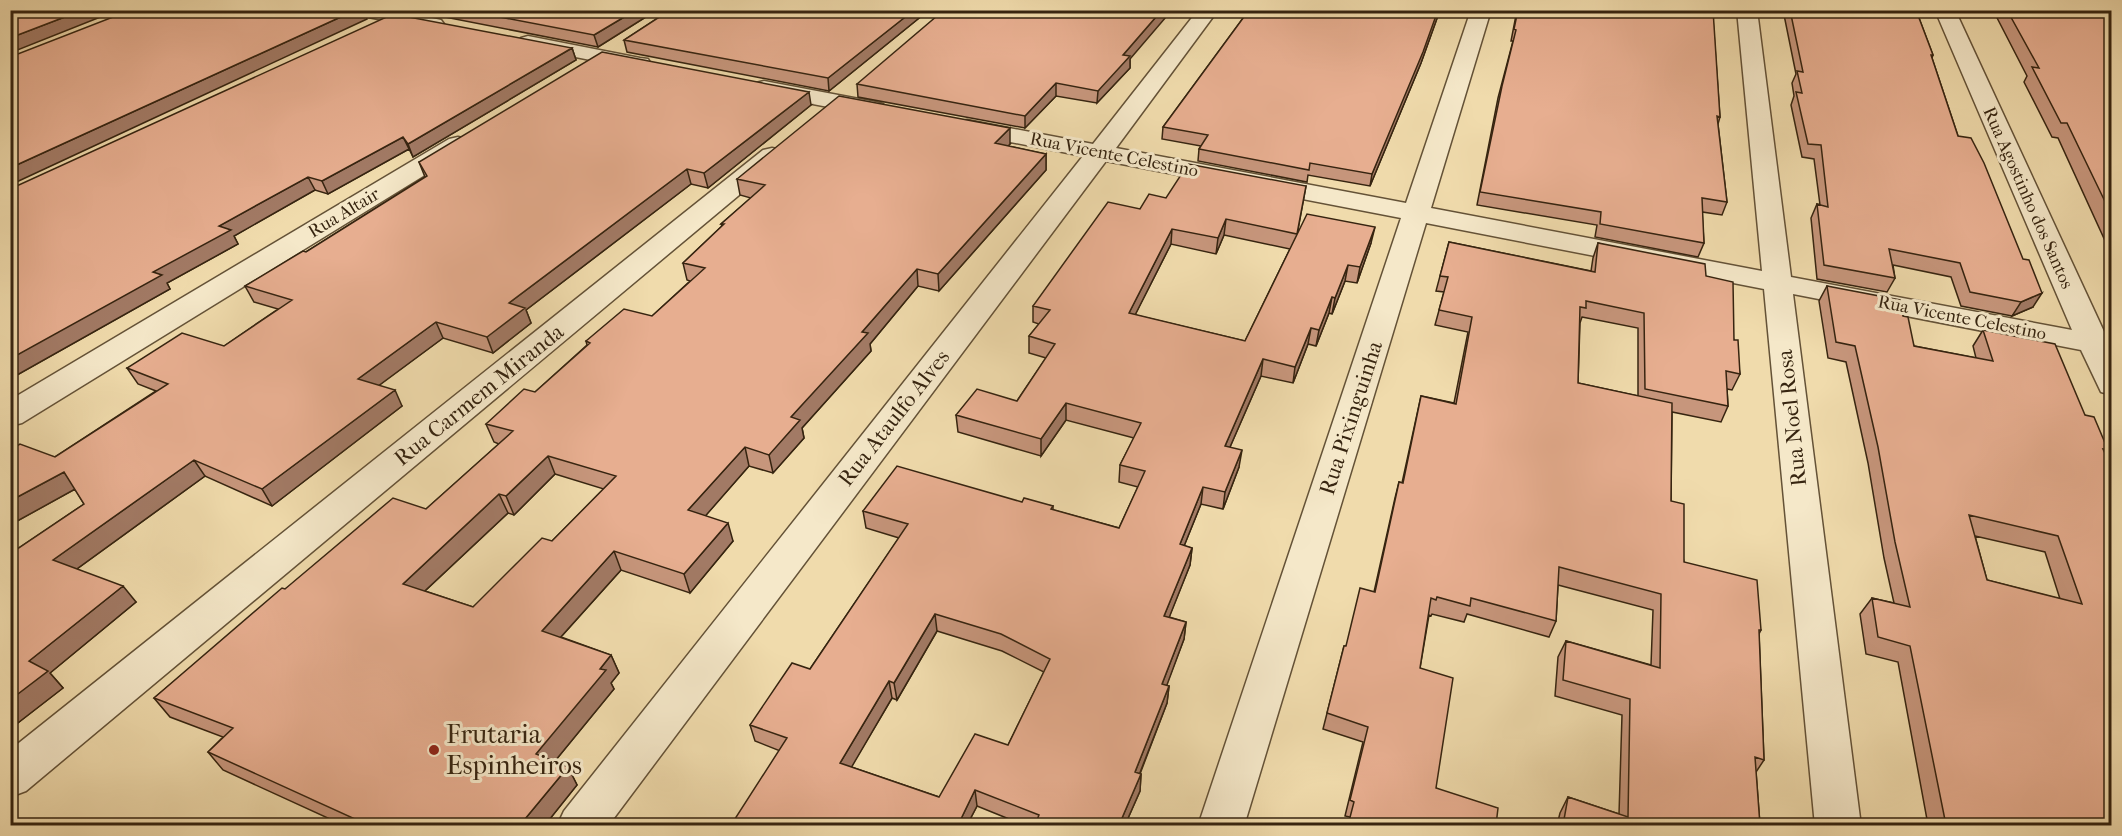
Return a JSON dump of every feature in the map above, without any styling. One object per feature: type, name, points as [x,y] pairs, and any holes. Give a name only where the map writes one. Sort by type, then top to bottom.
[{"type":"street","name":"Rua Ataulfo Alves","points":[[580,825],[1209,10]]},
{"type":"street","name":"Rua Pixinguinha","points":[[1221,825],[1481,10]]},
{"type":"street","name":"Rua Noel Rosa","points":[[1747,10],[1838,825]]},
{"type":"street","name":"Rua Agostinho dos Santos","points":[[1945,10],[2102,345],[2112,385]]},
{"type":"street","points":[[363,21],[400,13],[452,27]]},
{"type":"street","points":[[509,39],[658,67]]},
{"type":"street","points":[[571,75],[630,39]]},
{"type":"street","name":"Rua Carmem Miranda","points":[[10,777],[865,79]]},
{"type":"street","points":[[748,84],[895,113]]},
{"type":"street","name":"Rua Vicente Celestino","points":[[952,124],[2102,345]]},
{"type":"street","name":"Rua Altair","points":[[10,415],[479,130]]},
{"type":"building","points":[[10,10],[83,10],[10,38]]},
{"type":"building","points":[[131,10],[356,10],[10,168],[10,57]]},
{"type":"building","points":[[463,10],[636,10],[594,35]]},
{"type":"building","points":[[670,10],[914,10],[828,78],[624,40]]},
{"type":"building","points":[[944,10],[1162,10],[1123,55],[1130,56],[1098,91],[1056,83],[1025,116],[857,84]]},
{"type":"building","points":[[1249,10],[1438,10],[1372,174],[1310,163],[1309,170],[1199,149],[1208,135],[1163,127]]},
{"type":"building","points":[[1518,10],[1713,10],[1720,117],[1717,116],[1727,202],[1702,198],[1704,243],[1600,224],[1601,212],[1480,192],[1516,30],[1514,29]]},
{"type":"building","points":[[1790,10],[1916,10],[1933,55],[1931,55],[1958,136],[1971,138],[1984,163],[2023,259],[2029,260],[2042,293],[2021,302],[1970,292],[1960,263],[1889,249],[1895,278],[1824,265],[1817,204],[1828,207],[1821,145],[1808,144],[1796,92],[1802,93],[1797,71],[1803,72]]},
{"type":"building","points":[[2007,10],[2112,10],[2112,216],[2067,123],[2061,123],[2032,67],[2039,68]]},
{"type":"building","points":[[393,14],[572,48],[408,144],[403,137],[322,181],[308,177],[219,226],[231,230],[153,272],[162,275],[10,359],[10,189]]},
{"type":"building","points":[[602,52],[809,92],[704,173],[687,169],[509,303],[525,308],[487,337],[436,322],[358,379],[395,390],[262,489],[194,460],[53,560],[123,586],[29,661],[48,671],[10,700],[10,554],[84,504],[64,472],[10,501],[10,450],[20,444],[55,457],[168,384],[127,368],[182,333],[224,346],[292,300],[245,286],[303,251],[306,252],[427,176],[419,162]]},
{"type":"building","points":[[839,96],[1010,128],[995,143],[1046,154],[938,274],[917,269],[862,332],[868,333],[791,417],[800,420],[769,455],[745,447],[688,510],[728,523],[684,574],[614,551],[542,631],[611,655],[600,669],[606,670],[536,754],[568,767],[520,825],[368,825],[208,752],[233,728],[154,698],[282,588],[285,589],[393,498],[426,509],[513,431],[486,424],[524,389],[535,392],[590,343],[586,341],[624,309],[652,316],[705,268],[683,263],[724,224],[721,224],[765,185],[737,179]],"holes":[[[548,456],[616,476],[552,541],[542,538],[473,607],[403,584],[499,494],[506,496]]]},
{"type":"building","points":[[1188,164],[1306,186],[1297,234],[1226,219],[1218,238],[1172,229],[1129,313],[1245,341],[1307,214],[1375,227],[1360,267],[1348,265],[1319,330],[1311,328],[1295,367],[1263,359],[1225,446],[1242,450],[1225,492],[1203,487],[1180,544],[1192,548],[1164,616],[1186,622],[1162,684],[1169,686],[1135,772],[1141,774],[1119,825],[1035,825],[1039,815],[975,790],[958,825],[731,825],[787,738],[750,725],[792,663],[810,669],[908,524],[863,511],[897,466],[1022,502],[1024,498],[1053,506],[1051,509],[1119,528],[1145,471],[1120,465],[1141,423],[1066,403],[1041,439],[956,415],[977,389],[1017,401],[1055,344],[1029,336],[1050,310],[1033,306],[1108,202],[1140,209],[1149,194],[1166,198]],"holes":[[[935,614],[1001,634],[1050,659],[1008,745],[975,734],[939,797],[840,763],[889,681],[894,683]]]},
{"type":"building","points":[[1449,242],[1595,272],[1598,243],[1705,264],[1706,276],[1733,282],[1734,340],[1738,340],[1740,374],[1726,371],[1728,406],[1645,389],[1644,313],[1586,301],[1586,308],[1580,307],[1578,383],[1672,403],[1671,501],[1684,504],[1684,562],[1757,580],[1761,630],[1759,630],[1764,760],[1755,757],[1760,825],[1563,825],[1568,797],[1628,817],[1630,699],[1563,680],[1566,641],[1660,668],[1661,594],[1559,567],[1556,621],[1471,598],[1470,606],[1437,597],[1436,600],[1431,598],[1420,668],[1453,678],[1436,788],[1498,808],[1496,825],[1348,825],[1354,802],[1350,800],[1368,727],[1327,713],[1360,588],[1375,592],[1399,482],[1403,483],[1421,396],[1456,404],[1472,317],[1439,310],[1448,277],[1440,276]]},
{"type":"building","points":[[1827,286],[1900,300],[1903,316],[1908,317],[1914,346],[1993,361],[1983,330],[2055,344],[2085,415],[2094,417],[2108,450],[2103,449],[2112,469],[2112,825],[1946,825],[1910,646],[1878,637],[1872,598],[1910,607],[1855,346],[1836,342]],"holes":[[[1969,515],[2058,536],[2082,604],[1987,580]]]},
{"type":"place","name":"Frutaria Espinheiros","points":[[434,750]]}]
